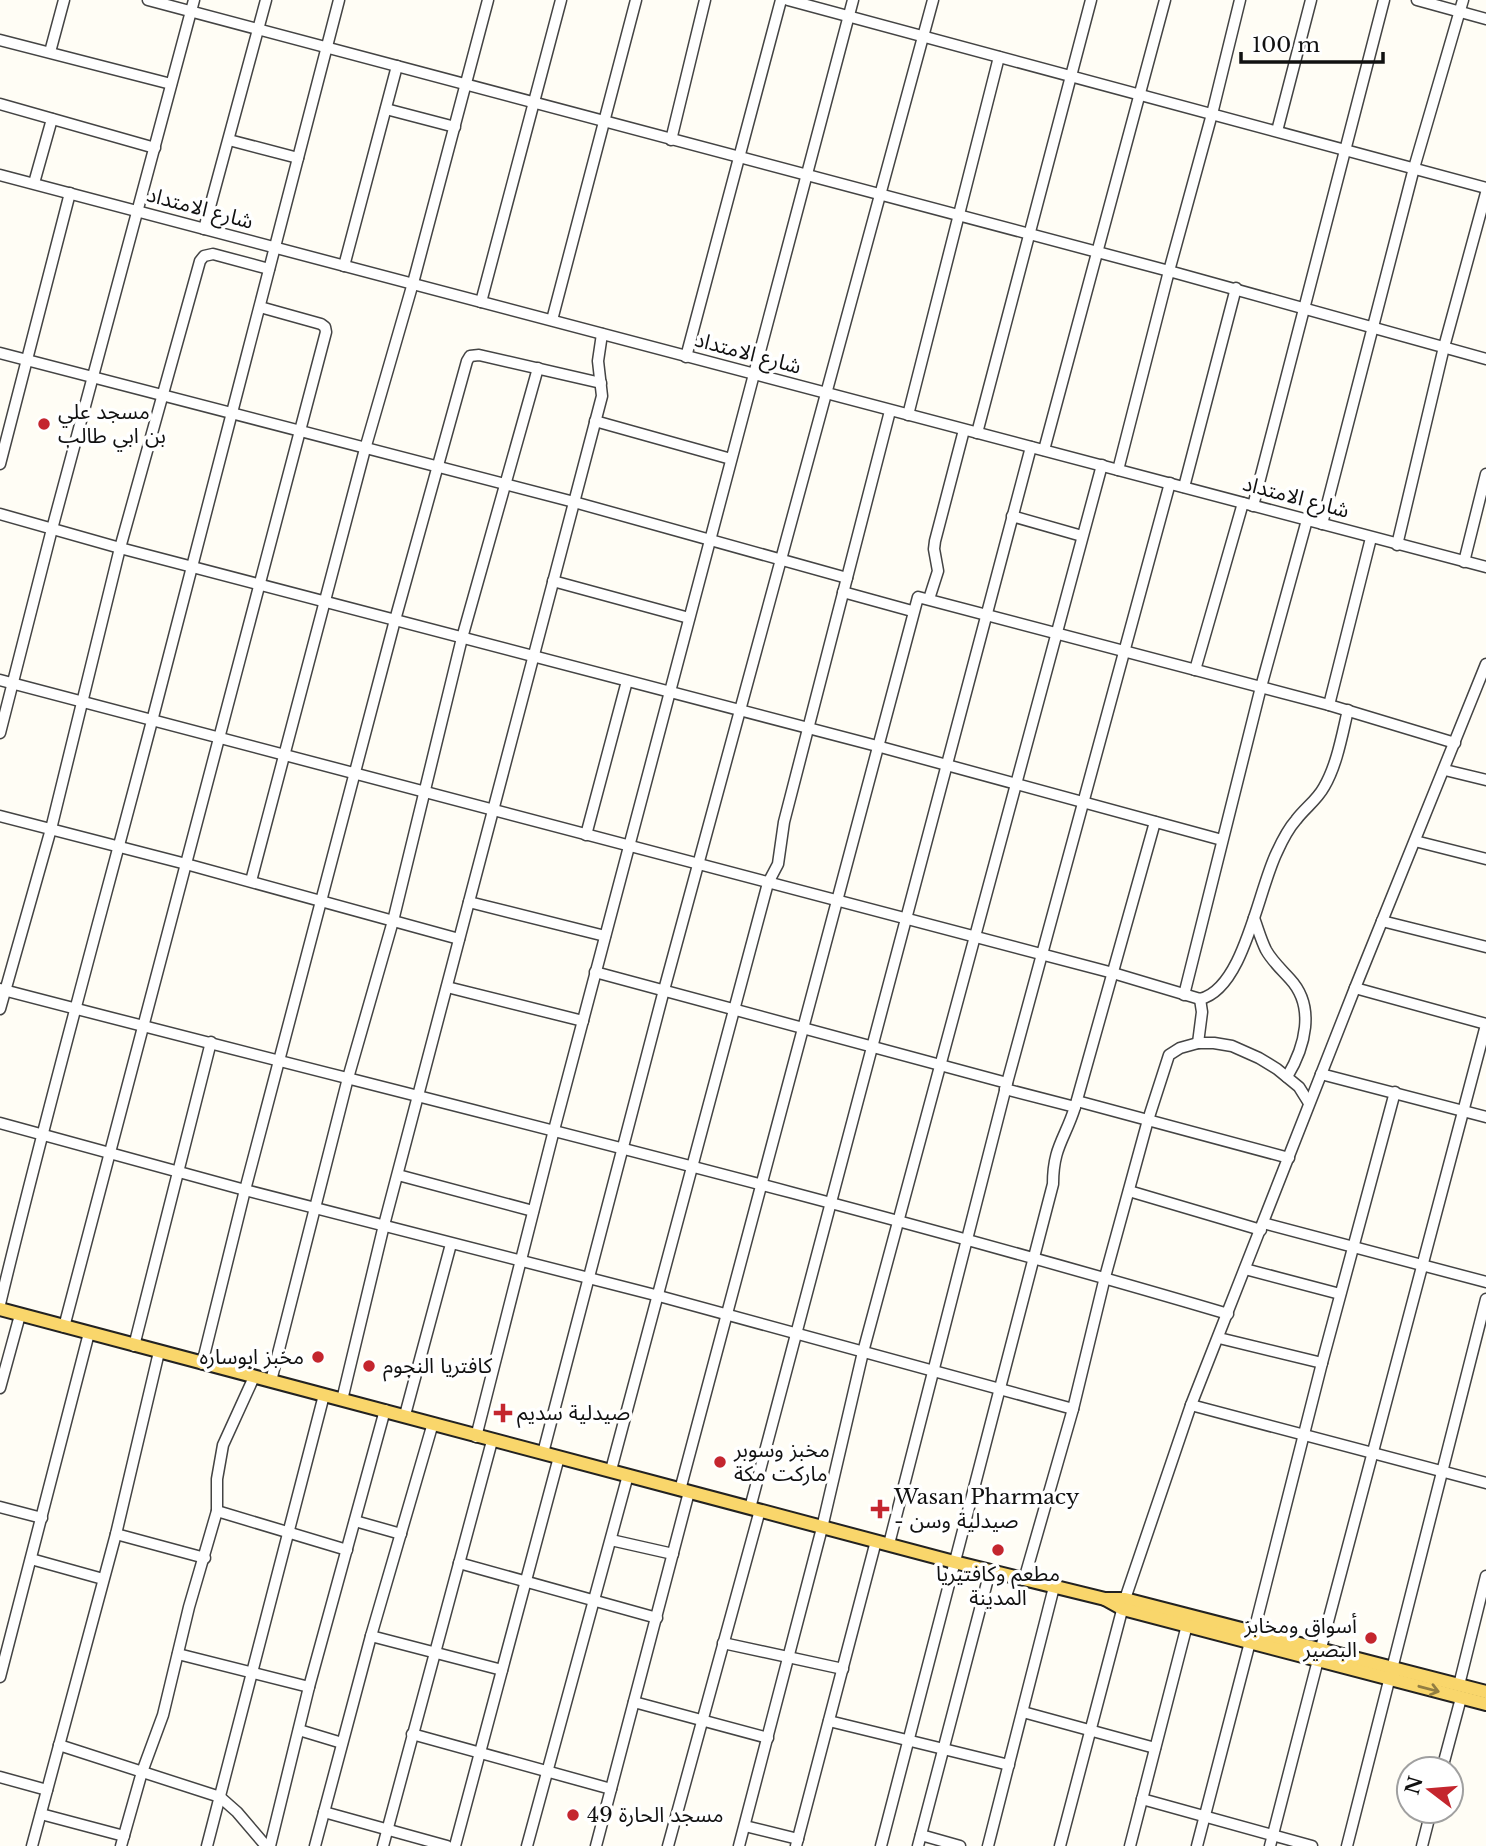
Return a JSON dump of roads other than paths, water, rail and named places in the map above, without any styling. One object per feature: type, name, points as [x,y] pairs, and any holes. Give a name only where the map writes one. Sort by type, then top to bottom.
[{"type":"main road","points":[[0,1306],[20,1315],[405,1415],[476,1437],[1460,1691],[1486,1704]]},
{"type":"main road","points":[[1124,1604],[1187,1625],[1252,1637]]},
{"type":"main road","points":[[1460,1691],[1482,1687]]},
{"type":"street","points":[[50,52],[64,0]]},
{"type":"street","points":[[148,0],[192,5],[259,28],[397,66],[1236,288],[1486,359]]},
{"type":"street","points":[[204,229],[267,0]]},
{"type":"street","points":[[0,1306],[41,1134],[152,720],[339,0]]},
{"type":"street","points":[[251,881],[324,601],[413,283],[488,0]]},
{"type":"street","points":[[481,302],[561,0]]},
{"type":"street","points":[[552,320],[636,0]]},
{"type":"street","points":[[671,139],[705,0]]},
{"type":"street","points":[[686,357],[781,0]]},
{"type":"street","points":[[788,0],[1486,188]]},
{"type":"street","points":[[476,1437],[595,972],[853,0]]},
{"type":"street","points":[[543,1453],[664,990],[933,0]]},
{"type":"street","points":[[977,433],[1091,0]]},
{"type":"street","points":[[1044,450],[1165,0]]},
{"type":"street","points":[[1118,470],[1240,0]]},
{"type":"street","points":[[1277,131],[1311,0]]},
{"type":"street","points":[[1195,670],[1248,504],[1304,307],[1384,0]]},
{"type":"street","points":[[1418,0],[1486,19]]},
{"type":"street","points":[[1322,524],[1414,168],[1463,0]]},
{"type":"street","points":[[0,733],[192,5]]},
{"type":"street","points":[[0,40],[171,84]]},
{"type":"street","points":[[908,415],[999,57]]},
{"type":"street","points":[[344,266],[397,66]]},
{"type":"street","points":[[0,104],[155,148]]},
{"type":"street","points":[[386,109],[455,127]]},
{"type":"street","points":[[33,183],[52,119]]},
{"type":"street","points":[[229,140],[298,158]]},
{"type":"street","name":"شارع الامتداد","points":[[0,174],[1486,567]]},
{"type":"street","points":[[0,464],[70,193]]},
{"type":"street","points":[[1397,545],[1444,347],[1486,193]]},
{"type":"street","points":[[0,1009],[2,989],[51,829],[120,548],[204,256],[213,254],[269,269]]},
{"type":"street","points":[[1184,487],[1236,288]]},
{"type":"street","points":[[64,1327],[326,332],[321,324],[260,307]]},
{"type":"street","points":[[342,1399],[384,1225],[602,396],[598,361],[603,334]]},
{"type":"street","points":[[0,353],[574,502],[847,578]]},
{"type":"street","points":[[202,1364],[279,1059],[436,468],[470,356],[479,355],[601,383]]},
{"type":"street","points":[[271,1381],[348,1078],[393,921],[462,638],[538,368]]},
{"type":"street","points":[[611,1470],[768,883],[778,864],[783,822],[890,411]]},
{"type":"street","points":[[595,421],[731,459]]},
{"type":"street","points":[[929,599],[938,571],[935,541],[964,430]]},
{"type":"street","points":[[668,1846],[723,1643],[796,1334],[1031,447]]},
{"type":"street","points":[[739,1846],[790,1658],[863,1352],[1102,465]]},
{"type":"street","points":[[1464,562],[1486,474]]},
{"type":"street","points":[[745,1825],[797,1842],[843,1670],[933,1373],[1006,1086],[1170,483]]},
{"type":"street","points":[[0,514],[1222,840]]},
{"type":"street","points":[[1012,516],[1082,536]]},
{"type":"street","points":[[1184,995],[1261,687],[1307,520]]},
{"type":"street","points":[[1329,705],[1371,538]]},
{"type":"street","points":[[553,581],[689,618]]},
{"type":"street","points":[[843,592],[912,611]]},
{"type":"street","points":[[596,1846],[673,1554],[685,1491],[760,1184],[804,1027],[912,611],[918,597],[1348,710],[1455,743]]},
{"type":"street","points":[[1060,1846],[1124,1604],[1191,1405],[1354,988],[1486,664]]},
{"type":"street","points":[[0,680],[1112,973],[1200,999],[1212,997],[1230,975],[1278,850],[1294,821],[1317,798],[1326,784],[1348,710]]},
{"type":"street","points":[[586,835],[627,681]]},
{"type":"street","points":[[1445,770],[1486,780]]},
{"type":"street","points":[[0,816],[186,863],[459,939]]},
{"type":"street","points":[[881,1846],[1053,1184],[1055,1152],[1068,1128],[1076,1104],[1155,822]]},
{"type":"street","points":[[1415,841],[1486,859]]},
{"type":"street","points":[[469,902],[605,936]]},
{"type":"street","points":[[1254,918],[1266,950],[1280,970],[1292,980],[1306,1009],[1306,1027],[1295,1064],[1287,1077]]},
{"type":"street","points":[[1382,921],[1486,947]]},
{"type":"street","points":[[595,972],[804,1027],[1006,1086],[1289,1158]]},
{"type":"street","points":[[447,987],[583,1021]]},
{"type":"street","points":[[1271,1841],[1486,1024],[1354,988]]},
{"type":"street","points":[[2,989],[693,1165],[966,1238],[1228,1314]]},
{"type":"street","points":[[1198,1044],[1202,1012],[1200,999]]},
{"type":"street","points":[[134,1346],[211,1042]]},
{"type":"street","points":[[1024,1580],[1073,1409],[1105,1277],[1148,1120],[1169,1055],[1180,1048],[1198,1044],[1231,1046],[1259,1058],[1287,1077],[1299,1087],[1310,1103]]},
{"type":"street","points":[[1321,1074],[1486,1117]]},
{"type":"street","points":[[1197,1846],[1395,1092]]},
{"type":"street","points":[[0,1123],[245,1190],[659,1296],[933,1373],[1073,1409]]},
{"type":"street","points":[[398,1175],[533,1211]]},
{"type":"street","points":[[1129,1191],[1486,1282]]},
{"type":"street","points":[[405,1415],[451,1244]]},
{"type":"street","points":[[1245,1269],[1340,1294]]},
{"type":"street","points":[[1347,1846],[1486,1299]]},
{"type":"street","points":[[0,1388],[20,1315]]},
{"type":"street","points":[[0,1677],[89,1333]]},
{"type":"street","points":[[1219,1338],[1322,1363]]},
{"type":"street","points":[[32,1846],[116,1534],[159,1352]]},
{"type":"street","points":[[41,1814],[122,1841],[142,1772],[163,1716],[189,1607],[217,1511],[217,1479],[223,1445],[254,1377]]},
{"type":"street","points":[[207,1846],[324,1395]]},
{"type":"street","points":[[1191,1405],[1486,1483]]},
{"type":"street","points":[[268,1846],[385,1410]]},
{"type":"street","points":[[315,1846],[371,1636],[433,1423]]},
{"type":"street","points":[[383,1846],[492,1441]]},
{"type":"street","points":[[456,1846],[559,1457]]},
{"type":"street","points":[[527,1846],[628,1475]]},
{"type":"street","points":[[0,1507],[41,1518]]},
{"type":"street","points":[[217,1511],[347,1550]]},
{"type":"street","points":[[355,1521],[401,1534]]},
{"type":"street","points":[[116,1534],[205,1558]]},
{"type":"street","points":[[611,1540],[673,1554]]},
{"type":"street","points":[[31,1559],[103,1579]]},
{"type":"street","points":[[459,1563],[657,1618]]},
{"type":"street","points":[[960,1846],[920,1841],[990,1571]]},
{"type":"street","points":[[1445,1755],[1486,1576]]},
{"type":"street","points":[[988,1846],[1054,1587]]},
{"type":"street","points":[[1130,1846],[1187,1625]]},
{"type":"street","points":[[371,1636],[502,1670]]},
{"type":"street","points":[[723,1643],[843,1670]]},
{"type":"street","points":[[178,1654],[309,1687]]},
{"type":"street","points":[[634,1702],[768,1738]]},
{"type":"street","points":[[1023,1712],[1155,1748]]},
{"type":"street","points":[[829,1721],[1009,1765]]},
{"type":"street","points":[[299,1730],[342,1743]]},
{"type":"street","points":[[412,1734],[611,1789]]},
{"type":"street","points":[[59,1745],[220,1797],[268,1846]]},
{"type":"street","points":[[0,1777],[47,1790]]},
{"type":"street","points":[[1142,1799],[1205,1816],[1271,1841],[1312,1846]]},
{"type":"street","points":[[324,1812],[447,1846]]},
{"type":"street","points":[[1422,1846],[1427,1825]]},
{"type":"place","name":"مسجد علي بن ابي طالب","points":[[44,424]]},
{"type":"place","name":"مخبز ابوساره","points":[[318,1357]]},
{"type":"place","name":"كافتريا النجوم","points":[[369,1366]]},
{"type":"place","name":"صيدلية سديم","points":[[503,1413]]},
{"type":"place","name":"مخبز وسوبر ماركت مكة","points":[[720,1462]]},
{"type":"place","name":"Wasan Pharmacy - صيدلية وسن","points":[[880,1509]]},
{"type":"place","name":"مطعم وكافتيريا المدينة","points":[[998,1550]]},
{"type":"place","name":"أسواق ومخابز البصير","points":[[1371,1638]]},
{"type":"place","name":"مسجد الحارة 49","points":[[573,1815]]}]
